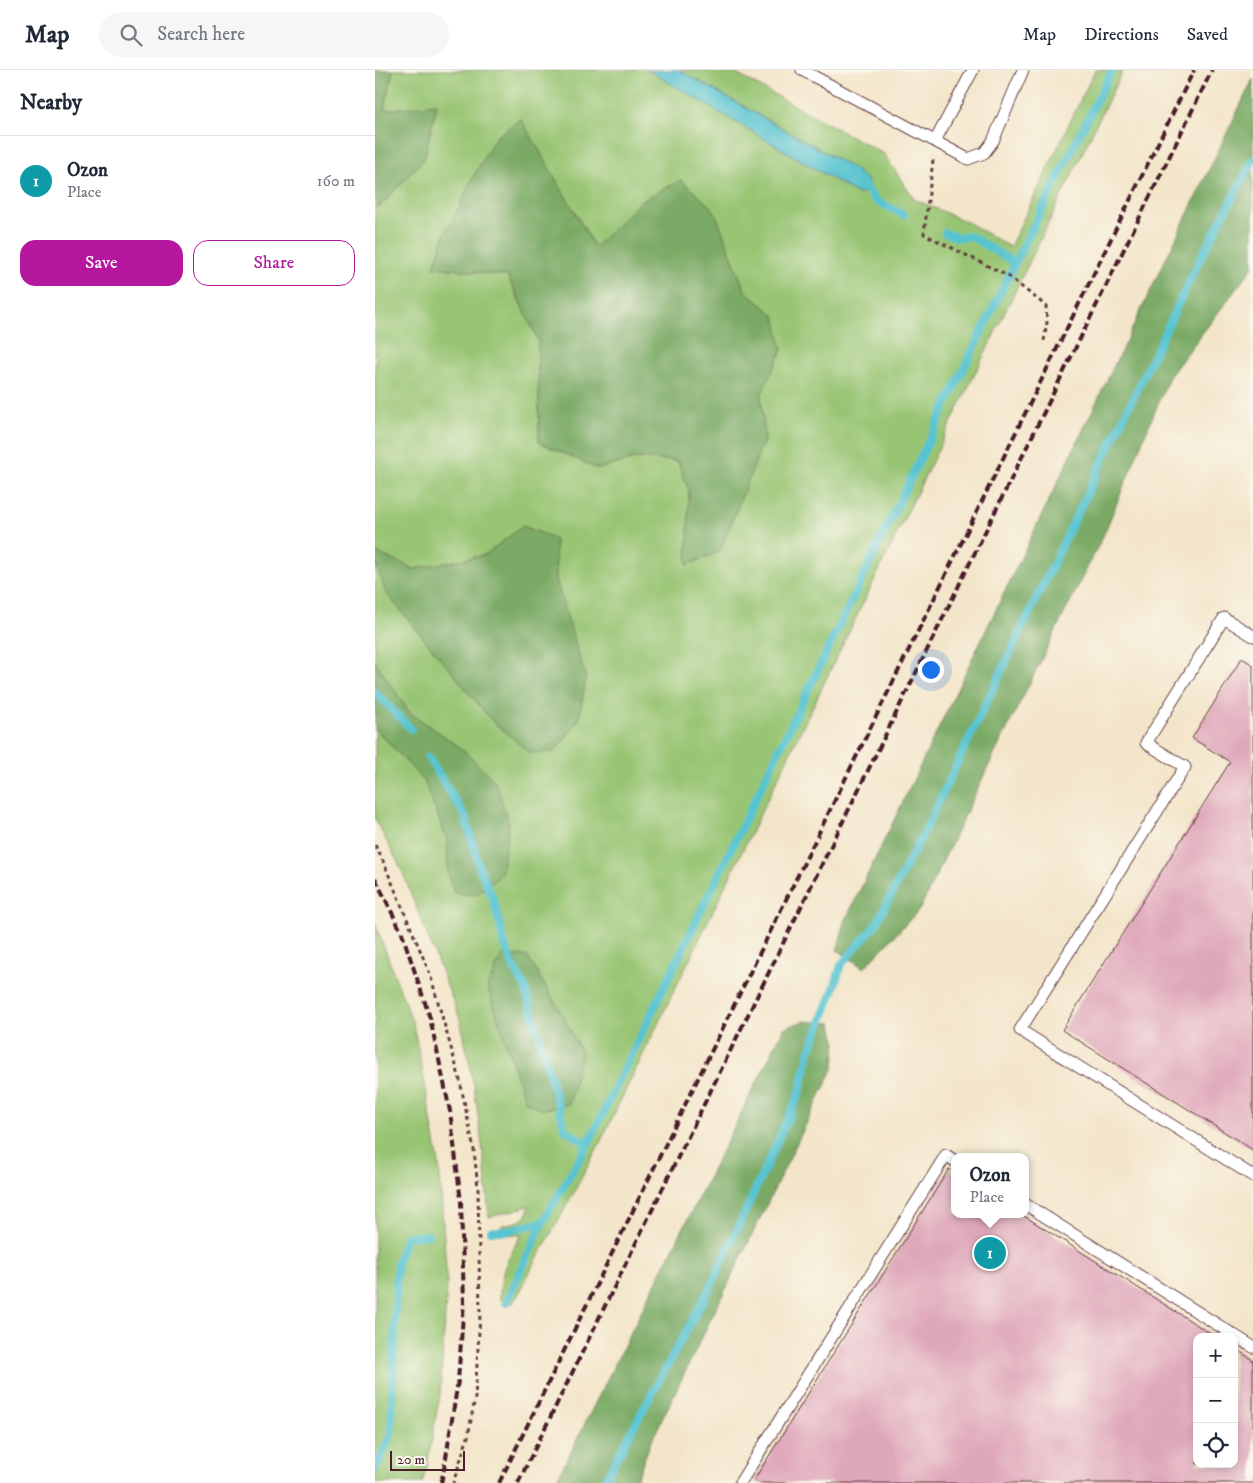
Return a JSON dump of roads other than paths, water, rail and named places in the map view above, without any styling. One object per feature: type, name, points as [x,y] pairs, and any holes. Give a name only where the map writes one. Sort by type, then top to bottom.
[{"type":"lane","points":[[802,70],[968,160],[984,153],[993,141],[1023,70]]},
{"type":"lane","points":[[935,142],[973,70]]},
{"type":"lane","points":[[1253,636],[1224,618],[1146,742],[1185,766],[1020,1030],[1253,1176]]},
{"type":"lane","points":[[740,1483],[946,1155],[951,1158]]},
{"type":"lane","points":[[1029,1207],[1253,1347]]},
{"type":"water","points":[[648,70],[679,70],[854,169],[868,181],[868,191],[858,194]]},
{"type":"waterway","points":[[491,1231],[505,1231],[543,1222],[588,1144],[1015,263],[1112,70]]},
{"type":"waterway","points":[[603,1483],[712,1284],[800,1092],[809,1053],[841,965],[876,924],[927,826],[1200,259],[1253,160]]},
{"type":"waterway","points":[[862,183],[875,200],[904,215]]},
{"type":"waterway","points":[[945,233],[959,238],[970,236],[1015,263]]},
{"type":"waterway","points":[[375,692],[411,729]]},
{"type":"waterway","points":[[428,757],[465,816],[480,870],[493,898],[505,946],[514,968],[525,987],[565,1130],[588,1144]]},
{"type":"waterway","points":[[506,1303],[543,1222]]},
{"type":"waterway","points":[[375,1471],[391,1434],[397,1263],[406,1237],[428,1235]]},
{"type":"railway","points":[[499,1483],[1194,70]]},
{"type":"railway","points":[[518,1483],[1212,70]]},
{"type":"railway","points":[[375,878],[402,933],[430,1018],[450,1111],[461,1202],[464,1302],[458,1381],[441,1483]]},
{"type":"place","name":"Ozon","points":[[990,1253]]}]
